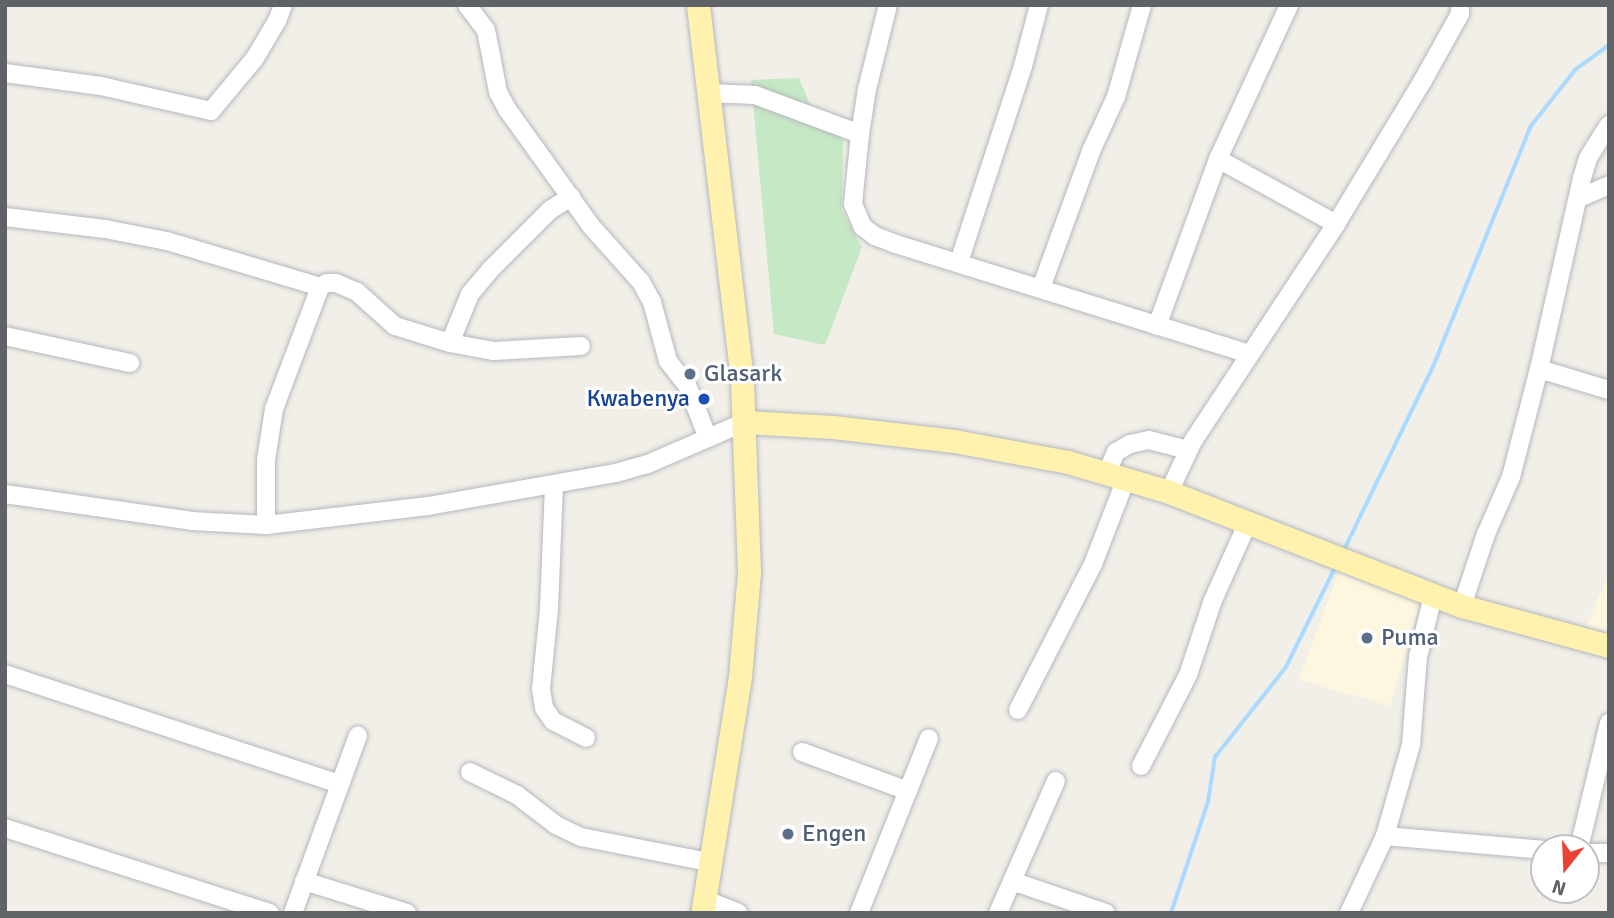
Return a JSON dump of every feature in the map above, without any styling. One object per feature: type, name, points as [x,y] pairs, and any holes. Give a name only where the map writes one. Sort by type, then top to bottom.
[{"type":"main road","points":[[698,5],[745,422],[749,572],[740,677],[703,906]]},
{"type":"main road","points":[[745,422],[845,428],[995,446],[1117,476],[1248,522],[1433,596],[1609,646]]},
{"type":"street","points":[[5,73],[102,86],[211,111],[255,58],[277,22],[283,5]]},
{"type":"street","points":[[467,5],[486,30],[502,101],[592,226],[641,282],[652,302],[668,361],[687,385],[708,438]]},
{"type":"street","points":[[888,5],[867,89],[860,134],[853,204],[863,227],[875,236],[896,244],[1249,354]]},
{"type":"street","points":[[959,262],[1023,66],[1039,5]]},
{"type":"street","points":[[1041,288],[1091,151],[1116,97],[1132,49],[1142,5]]},
{"type":"street","points":[[1157,326],[1219,159],[1289,5]]},
{"type":"street","points":[[1168,492],[1188,450],[1335,224],[1422,82],[1460,14],[1460,5]]},
{"type":"street","points":[[709,93],[755,95],[860,134]]},
{"type":"street","points":[[1462,606],[1486,534],[1511,477],[1588,159],[1609,125]]},
{"type":"street","points":[[1219,159],[1335,224]]},
{"type":"street","points":[[1579,198],[1609,186]]},
{"type":"street","points":[[450,343],[470,294],[550,210],[571,197]]},
{"type":"street","points":[[5,217],[106,229],[167,241],[320,287]]},
{"type":"street","points":[[266,525],[266,460],[274,409],[320,287],[327,283],[349,288],[395,327],[450,343],[495,351],[581,346]]},
{"type":"street","points":[[5,337],[130,363]]},
{"type":"street","points":[[1539,369],[1609,390]]},
{"type":"street","points":[[5,494],[192,521],[266,525],[428,506],[554,485],[648,464],[745,422]]},
{"type":"street","points":[[1018,710],[1093,564],[1117,476],[1116,452],[1130,444],[1149,440],[1188,450]]},
{"type":"street","points":[[554,485],[549,609],[541,689],[544,708],[553,722],[586,738]]},
{"type":"street","points":[[1141,766],[1188,675],[1213,600],[1248,522]]},
{"type":"street","points":[[1349,913],[1385,836],[1411,745],[1418,657],[1433,596]]},
{"type":"street","points":[[5,674],[340,784]]},
{"type":"street","points":[[1582,834],[1609,723]]},
{"type":"street","points":[[293,913],[358,735]]},
{"type":"street","points":[[859,913],[929,738]]},
{"type":"street","points":[[802,752],[908,790]]},
{"type":"street","points":[[470,772],[517,795],[556,825],[581,837],[709,862]]},
{"type":"street","points":[[998,913],[1056,781]]},
{"type":"street","points":[[5,828],[270,913]]},
{"type":"street","points":[[1385,836],[1530,849]]},
{"type":"street","points":[[304,881],[407,913]]},
{"type":"street","points":[[1012,881],[1106,913]]},
{"type":"street","points":[[703,906],[738,913]]},
{"type":"shaded area","points":[[1341,565],[1421,599],[1390,706],[1299,680]]},
{"type":"shaded area","points":[[1609,573],[1609,633],[1586,627]]},
{"type":"green space","points":[[799,78],[817,121],[843,136],[842,211],[862,247],[825,345],[774,334],[751,80]]},
{"type":"waterway","points":[[1344,550],[1433,367],[1531,126],[1575,70],[1609,45]]},
{"type":"waterway","points":[[1171,913],[1208,802],[1215,757],[1286,667],[1336,566]]},
{"type":"place","name":"Glasark","points":[[690,374]]},
{"type":"place","name":"Kwabenya","points":[[704,399]]},
{"type":"place","name":"Puma","points":[[1367,638]]},
{"type":"place","name":"Engen","points":[[788,834]]}]
